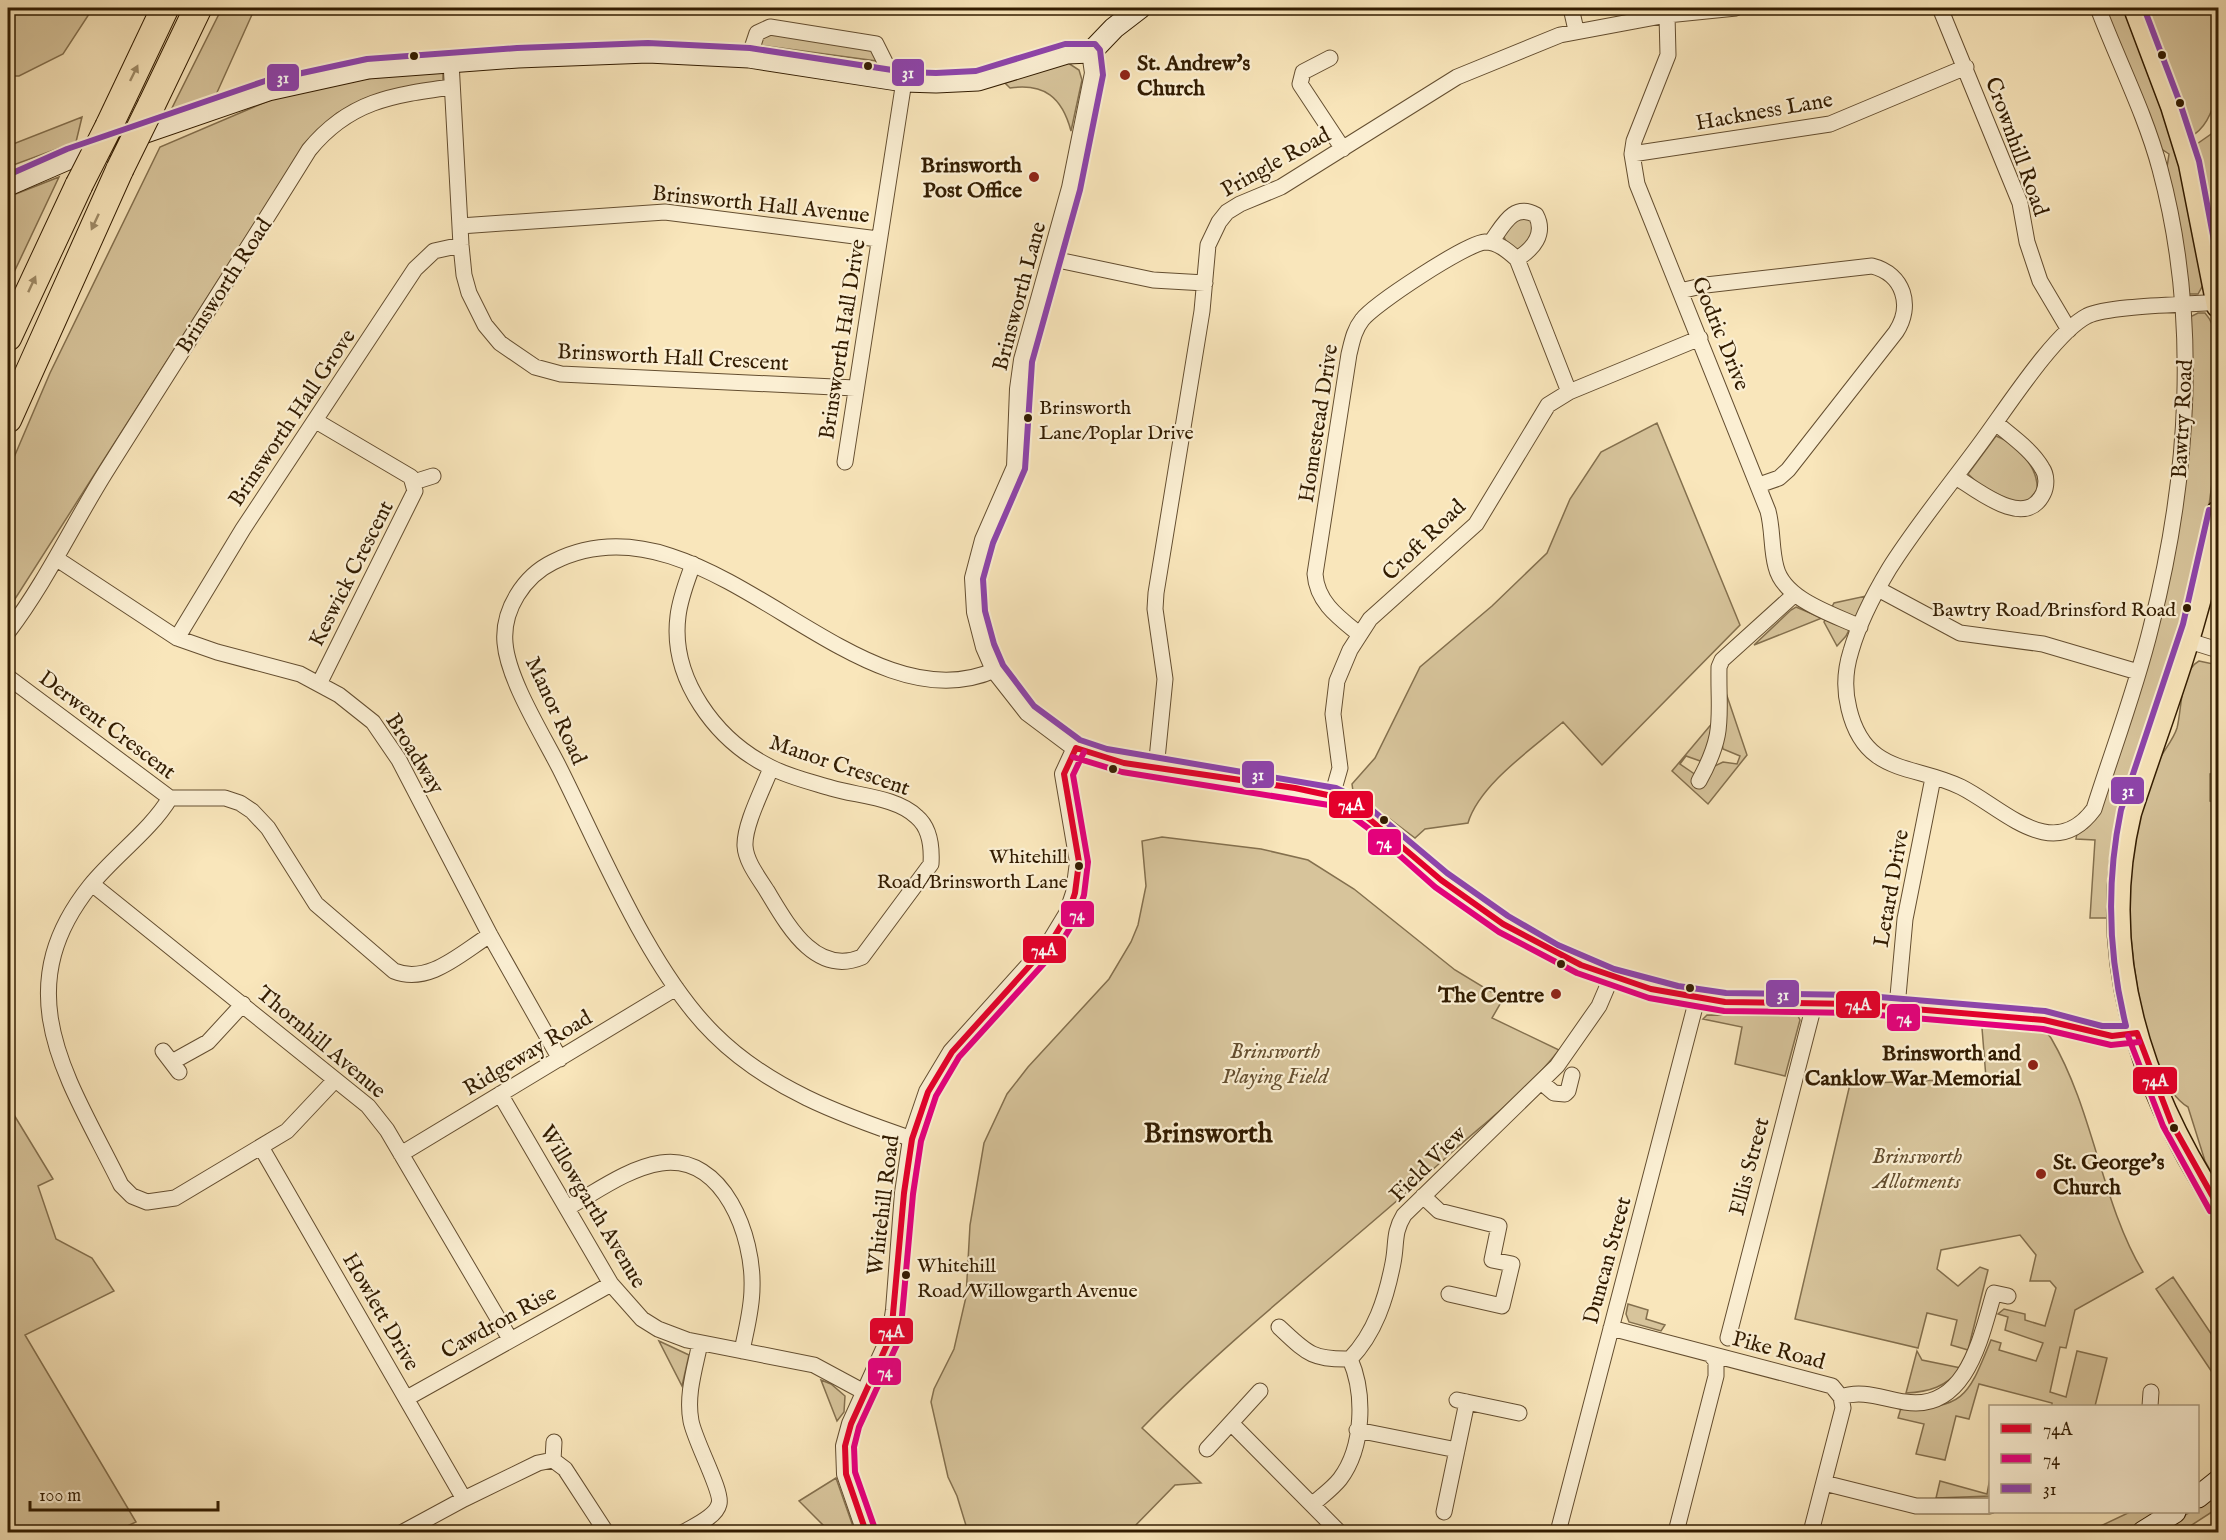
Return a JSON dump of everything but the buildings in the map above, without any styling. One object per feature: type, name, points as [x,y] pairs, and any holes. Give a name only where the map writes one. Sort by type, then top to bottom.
[{"type":"highway","points":[[8,337],[165,8]]},
{"type":"highway","points":[[8,419],[120,169],[198,8]]},
{"type":"main road","points":[[8,185],[70,158],[268,90],[368,68],[648,52],[749,57],[895,79],[978,80],[1067,53],[1091,52],[1114,28],[1140,8]]},
{"type":"main road","points":[[2134,8],[2179,127],[2210,220],[2218,304]]},
{"type":"main road","points":[[2218,512],[2214,543],[2186,640],[2130,813],[2119,870],[2119,939],[2136,1033],[2149,1075],[2162,1105],[2218,1206]]},
{"type":"main road","points":[[2199,1496],[2218,1481]]},
{"type":"main road","points":[[2143,1533],[2173,1513]]},
{"type":"street","points":[[1571,8],[1576,30]]},
{"type":"street","name":"Pringle Road","points":[[1156,769],[1165,679],[1155,609],[1156,593],[1205,283],[1208,245],[1219,222],[1227,212],[1239,204],[1281,187],[1457,77],[1576,30],[1667,15],[1736,8]]},
{"type":"street","name":"Crownhill Road","points":[[1940,8],[1966,67],[2019,202],[2027,242],[2040,281],[2069,330]]},
{"type":"street","name":"Bawtry Road","points":[[1934,778],[1963,788],[2027,827],[2054,833],[2078,827],[2094,809],[2138,672],[2160,588],[2179,476],[2185,376],[2182,306],[2174,238],[2160,168],[2098,8]]},
{"type":"street","name":"Godric Drive","points":[[1667,15],[1668,55],[1636,132],[1632,154],[1637,184],[1759,485],[1772,526],[1777,569],[1781,579],[1795,594],[1860,627]]},
{"type":"street","name":"Brinsworth Hall Drive","points":[[749,57],[757,33],[770,27],[876,44],[895,79],[878,239],[845,462]]},
{"type":"street","name":"Brinsworth Lane","points":[[1091,52],[1094,73],[1053,259],[1023,360],[1019,389],[1016,466],[984,540],[975,578],[974,597],[980,635],[995,670],[1028,712],[1076,748],[1115,761],[1156,769],[1295,788],[1332,796],[1354,806],[1378,824],[1441,880],[1503,924],[1554,953],[1611,978],[1697,999],[1756,1005],[1897,1008],[2044,1020],[2065,1024],[2093,1035],[2118,1038],[2136,1033]]},
{"type":"street","points":[[1330,58],[1304,72],[1300,84],[1343,150]]},
{"type":"street","name":"Brinsworth Hall Crescent","points":[[451,62],[464,275],[469,293],[485,325],[500,343],[518,357],[547,372],[586,377],[855,388]]},
{"type":"street","name":"Hackness Lane","points":[[1632,154],[1830,124],[1966,67]]},
{"type":"street","name":"Brinsworth Road","points":[[57,559],[98,484],[309,150],[325,131],[369,104],[396,94],[452,87]]},
{"type":"street","points":[[1516,259],[1529,252],[1538,237],[1540,222],[1536,214],[1520,210],[1513,213],[1491,242],[1509,252],[1516,259],[1569,392]]},
{"type":"street","name":"Brinsworth Hall Avenue","points":[[460,226],[665,212],[878,239]]},
{"type":"street","name":"Homestead Drive","points":[[1359,634],[1328,607],[1320,596],[1315,574],[1353,337],[1362,319],[1388,298],[1461,251],[1474,244],[1491,242]]},
{"type":"street","name":"Brinsworth Hall Grove","points":[[177,638],[243,529],[416,269],[434,251],[461,245]]},
{"type":"street","points":[[1053,259],[1153,280],[1205,283]]},
{"type":"street","points":[[1680,291],[1706,285],[1872,267],[1890,273],[1902,288],[1906,308],[1896,332],[1788,470],[1779,478],[1759,485]]},
{"type":"street","points":[[1934,778],[1896,767],[1876,754],[1859,735],[1849,709],[1846,682],[1851,650],[1878,589],[1901,551],[2036,368],[2069,330],[2088,316],[2101,311],[2218,304]]},
{"type":"street","name":"Croft Road","points":[[1332,796],[1340,768],[1334,733],[1334,696],[1342,666],[1370,619],[1476,524],[1540,414],[1558,397],[1700,338]]},
{"type":"street","name":"Keswick Crescent","points":[[316,421],[411,477],[414,482],[411,501],[320,682]]},
{"type":"street","points":[[1956,477],[2013,509],[2031,507],[2039,501],[2045,492],[2043,470],[2036,459],[1996,423]]},
{"type":"street","name":"Keswick Crescent","points":[[414,482],[433,476]]},
{"type":"street","name":"Manor Road","points":[[912,1139],[813,1102],[748,1063],[714,1034],[676,988],[641,930],[535,721],[512,672],[504,640],[510,610],[522,588],[536,572],[564,556],[599,547],[631,547],[673,556],[693,564],[792,620],[890,669],[920,678],[957,682],[995,670]]},
{"type":"street","points":[[8,632],[57,559]]},
{"type":"street","name":"Broadway","points":[[57,559],[177,638],[217,652],[282,668],[320,682],[373,722],[386,738],[490,935],[560,1059]]},
{"type":"street","name":"Manor Crescent","points":[[693,564],[678,616],[680,663],[694,692],[720,729],[749,755],[771,768],[905,808],[918,817],[925,826],[932,851],[931,864],[926,874],[862,957],[839,962],[817,954],[795,934],[747,856],[746,835],[771,768]]},
{"type":"street","points":[[1878,589],[1960,633],[2043,644],[2138,672]]},
{"type":"street","points":[[1700,781],[1718,740],[1721,718],[1719,666],[1722,660],[1795,594]]},
{"type":"street","points":[[2186,640],[2218,650]]},
{"type":"street","name":"Derwent Crescent","points":[[8,677],[170,798],[225,798],[240,803],[252,811],[268,828],[316,904],[394,971],[406,976],[429,973],[490,935]]},
{"type":"street","name":"Whitehill Road","points":[[866,1533],[856,1509],[844,1458],[849,1432],[891,1336],[896,1310],[904,1193],[912,1139],[928,1092],[952,1052],[1051,942],[1068,914],[1075,893],[1079,862],[1064,774],[1076,748]]},
{"type":"street","name":"Letard Drive","points":[[1897,1008],[1905,920],[1934,778]]},
{"type":"street","points":[[170,798],[92,884],[69,917],[51,960],[48,1005],[57,1051],[121,1185],[139,1199],[166,1201],[261,1148],[299,1121],[335,1080]]},
{"type":"street","name":"Thornhill Avenue","points":[[92,884],[357,1096],[379,1118],[510,1339]]},
{"type":"street","name":"Field View","points":[[1350,1359],[1363,1346],[1378,1317],[1393,1262],[1395,1229],[1404,1215],[1541,1082],[1574,1045],[1599,1006],[1611,978]]},
{"type":"street","name":"Ridgeway Road","points":[[401,1154],[676,988]]},
{"type":"street","name":"Duncan Street","points":[[1558,1533],[1697,999]]},
{"type":"street","points":[[171,1062],[208,1042],[243,1004]]},
{"type":"street","name":"Ellis Street","points":[[1728,1338],[1814,1005]]},
{"type":"street","points":[[1541,1082],[1554,1093],[1564,1094],[1568,1091],[1572,1075]]},
{"type":"street","name":"Willowgarth Avenue","points":[[500,1094],[611,1284],[632,1311],[673,1336],[814,1365],[866,1393]]},
{"type":"street","name":"Howlett Drive","points":[[261,1148],[464,1499]]},
{"type":"street","points":[[567,1208],[645,1167],[680,1163],[704,1172],[731,1204],[752,1265],[752,1289],[742,1351]]},
{"type":"street","points":[[1424,1196],[1439,1211],[1499,1226],[1492,1260],[1512,1264],[1502,1306],[1449,1294]]},
{"type":"street","name":"Cawdron Rise","points":[[407,1398],[611,1284]]},
{"type":"street","name":"Pike Road","points":[[1611,1328],[1832,1386],[1841,1397],[1858,1393],[1908,1403],[1934,1400],[1946,1394],[1964,1376],[1972,1361],[1994,1293],[2008,1296]]},
{"type":"street","points":[[1279,1327],[1306,1353],[1325,1360],[1350,1359],[1357,1374],[1360,1395],[1357,1430],[1351,1455],[1341,1478],[1314,1504]]},
{"type":"street","points":[[684,1533],[713,1513],[720,1501],[718,1487],[695,1439],[691,1419],[689,1402],[700,1343]]},
{"type":"street","points":[[1676,1533],[1716,1376],[1716,1361],[1710,1354]]},
{"type":"street","points":[[1207,1449],[1260,1391]]},
{"type":"street","points":[[1811,1533],[1843,1408],[1841,1397]]},
{"type":"street","points":[[1444,1512],[1457,1450],[1462,1401],[1520,1413]]},
{"type":"street","points":[[1232,1423],[1314,1504],[1339,1533]]},
{"type":"street","points":[[1357,1430],[1457,1450]]},
{"type":"street","points":[[553,1460],[554,1442]]},
{"type":"street","points":[[403,1533],[464,1499],[538,1463],[553,1460],[565,1469],[606,1533]]},
{"type":"street","points":[[1824,1483],[1916,1506],[1989,1506]]},
{"type":"green space","points":[[8,8],[93,8],[63,54],[19,76],[8,76]]},
{"type":"green space","points":[[222,8],[255,8],[215,97],[170,112]]},
{"type":"green space","points":[[2103,8],[2123,8],[2177,151],[2203,285],[2198,294],[2188,294],[2166,174],[2169,154],[2160,148]]},
{"type":"green space","points":[[2145,8],[2215,8],[2218,15],[2219,65],[2215,100],[2202,128],[2190,137]]},
{"type":"green space","points":[[772,33],[869,47],[877,61],[759,45],[763,38]]},
{"type":"green space","points":[[1065,61],[1079,70],[1082,80],[1071,131],[1062,109],[1050,95],[1033,88],[1010,88],[1005,83],[1007,79]]},
{"type":"green space","points":[[439,71],[443,74],[440,84],[366,98],[337,113],[307,141],[8,610],[8,476],[12,462],[50,373],[160,147],[287,93],[346,81]]},
{"type":"green space","points":[[82,117],[76,142],[8,167],[8,146]]},
{"type":"green space","points":[[2218,125],[2218,206],[2212,206],[2206,197],[2194,146],[2214,132]]},
{"type":"green space","points":[[59,177],[8,285],[8,197]]},
{"type":"green space","points":[[1519,216],[1535,222],[1528,247],[1520,251],[1508,245],[1504,237],[1505,231]]},
{"type":"green space","points":[[2198,313],[2205,313],[2214,329],[2218,358],[2214,471],[2206,526],[2180,636],[2131,779],[2114,837],[2109,867],[2107,918],[2090,918],[2095,840],[2076,839],[2077,833],[2087,828],[2098,814],[2157,628],[2190,317]]},
{"type":"green space","points":[[1657,423],[1740,625],[1602,765],[1563,722],[1495,781],[1474,809],[1468,823],[1425,829],[1415,838],[1353,791],[1352,784],[1375,758],[1420,667],[1492,606],[1547,553],[1570,499],[1601,452]]},
{"type":"green space","points":[[1996,436],[2018,450],[2034,473],[2037,490],[2028,501],[2017,504],[1981,486],[1968,474]]},
{"type":"green space","points":[[1866,596],[1846,636],[1837,646],[1824,622],[1834,603]]},
{"type":"green space","points":[[1796,607],[1822,618],[1754,645],[1791,610]]},
{"type":"green space","points":[[2199,661],[2218,665],[2218,773],[2210,774],[2210,801],[2218,802],[2218,1184],[2205,1161],[2188,1107],[2171,1090],[2157,1063],[2146,1027],[2138,988],[2129,909],[2132,852],[2145,796],[2157,764],[2177,728],[2188,673]]},
{"type":"green space","points":[[1725,690],[1747,755],[1708,804],[1672,771],[1714,721],[1703,762],[1686,756],[1680,764],[1696,775],[1723,762],[1737,764],[1740,756],[1723,749],[1722,743]]},
{"type":"green space","name":"Brinsworth Playing Field","points":[[1162,837],[1261,849],[1308,860],[1354,889],[1455,970],[1503,999],[1492,1018],[1559,1050],[1508,1104],[1216,1356],[1142,1428],[1201,1483],[1175,1485],[1129,1532],[968,1532],[957,1496],[948,1477],[931,1402],[934,1389],[954,1349],[966,1297],[970,1225],[984,1143],[1007,1094],[1028,1067],[1109,979],[1131,942],[1138,925],[1146,886],[1142,841]]},
{"type":"green space","points":[[1707,1015],[1798,1016],[1800,1020],[1785,1076],[1735,1064],[1742,1027],[1703,1019]]},
{"type":"green space","name":"Brinsworth Allotments","points":[[1982,1028],[2047,1033],[2066,1066],[2117,1216],[2143,1272],[2075,1310],[2066,1348],[2060,1347],[2050,1392],[2066,1397],[2077,1351],[2107,1358],[2095,1405],[2052,1405],[2052,1403],[1979,1384],[1969,1419],[1956,1416],[1945,1460],[1916,1454],[1924,1424],[1898,1418],[1901,1408],[1939,1406],[1952,1402],[1969,1386],[1991,1340],[2001,1343],[1999,1350],[2036,1361],[2043,1343],[2005,1330],[2008,1317],[1998,1314],[2004,1309],[2025,1314],[2025,1320],[2045,1326],[2056,1288],[2050,1281],[2030,1281],[2036,1255],[2020,1235],[1941,1250],[1937,1269],[1958,1286],[1980,1267],[1988,1270],[1968,1350],[1951,1345],[1957,1320],[1927,1313],[1918,1348],[1795,1319],[1850,1084],[1986,1078]]},
{"type":"green space","points":[[8,1105],[53,1179],[38,1186],[56,1239],[92,1258],[114,1291],[25,1335],[136,1522],[114,1532],[8,1532]]},
{"type":"green space","points":[[2173,1277],[2218,1344],[2218,1381],[2156,1289]]},
{"type":"green space","points":[[1628,1304],[1648,1310],[1646,1319],[1665,1325],[1661,1331],[1629,1322],[1626,1314]]},
{"type":"green space","points":[[659,1341],[689,1355],[682,1386]]},
{"type":"green space","points":[[1917,1351],[1922,1360],[1961,1368],[1943,1384],[1922,1391],[1906,1393]]},
{"type":"green space","points":[[821,1380],[831,1384],[845,1396],[844,1412],[837,1421]]},
{"type":"green space","points":[[836,1478],[855,1532],[830,1532],[799,1501]]},
{"type":"green space","points":[[1940,1481],[1987,1494],[1989,1483],[1989,1496],[1936,1498]]},
{"type":"green space","points":[[2218,1493],[2218,1508],[2181,1532],[2158,1532],[2188,1513],[2199,1513],[2199,1506]]},
{"type":"green space","points":[[2128,1513],[2158,1513],[2127,1532],[2088,1532]]},
{"type":"transit line","name":"31","points":[[2144,8],[2199,161],[2218,262]]},
{"type":"transit line","name":"31","points":[[8,175],[67,149],[265,81],[367,59],[517,48],[648,43],[750,48],[905,72],[936,73],[976,71],[1065,44],[1095,44],[1100,50],[1103,75],[1080,190],[1032,362],[1025,469],[993,543],[983,579],[985,611],[994,644],[1003,665],[1034,706],[1080,740],[1107,749],[1336,788],[1359,799],[1447,873],[1508,916],[1558,945],[1614,969],[1678,986],[1726,993],[1856,995],[2045,1011],[2102,1026],[2126,1026],[2116,972],[2111,918],[2116,837],[2121,810],[2183,624],[2209,510]]},
{"type":"transit line","name":"74A","points":[[1076,748],[1124,763],[1295,788],[1332,796],[1354,806],[1441,880],[1503,924],[1581,965],[1651,989],[1725,1002],[1855,1004],[2044,1020],[2112,1036],[2137,1033]]},
{"type":"transit line","name":"74A","points":[[866,1532],[846,1474],[845,1446],[851,1424],[891,1336],[904,1193],[912,1139],[928,1092],[952,1052],[1051,942],[1068,914],[1075,893],[1079,862],[1064,774],[1076,748]]},
{"type":"transit line","name":"74","points":[[875,1529],[855,1472],[854,1447],[859,1427],[900,1338],[913,1194],[921,1141],[936,1096],[959,1057],[1058,948],[1076,918],[1084,895],[1088,862],[1073,775],[1084,752]]},
{"type":"transit line","name":"74","points":[[1073,757],[1122,772],[1329,805],[1349,814],[1372,831],[1435,887],[1499,932],[1577,973],[1649,998],[1724,1011],[1855,1013],[2043,1029],[2111,1045],[2139,1042]]},
{"type":"transit line","name":"74A","points":[[2137,1033],[2171,1122],[2218,1206]]},
{"type":"transit line","name":"74","points":[[2128,1036],[2163,1126],[2210,1211]]},
{"type":"place","name":"St. Andrew's Church","points":[[1125,75]]},
{"type":"place","name":"Brinsworth Post Office","points":[[1034,177]]},
{"type":"place","name":"Brinsworth Lane/Poplar Drive","points":[[1028,418]]},
{"type":"place","name":"Bawtry Road/Brinsford Road","points":[[2187,608]]},
{"type":"place","name":"Whitehill Road/Brinsworth Lane","points":[[1079,866]]},
{"type":"place","name":"The Centre","points":[[1556,994]]},
{"type":"place","name":"Brinsworth and Canklow War Memorial","points":[[2033,1065]]},
{"type":"place","name":"St. George's Church","points":[[2041,1174]]},
{"type":"place","name":"Whitehill Road/Willowgarth Avenue","points":[[906,1275]]},
{"type":"district","name":"Brinsworth","points":[[1208,1132]]}]
